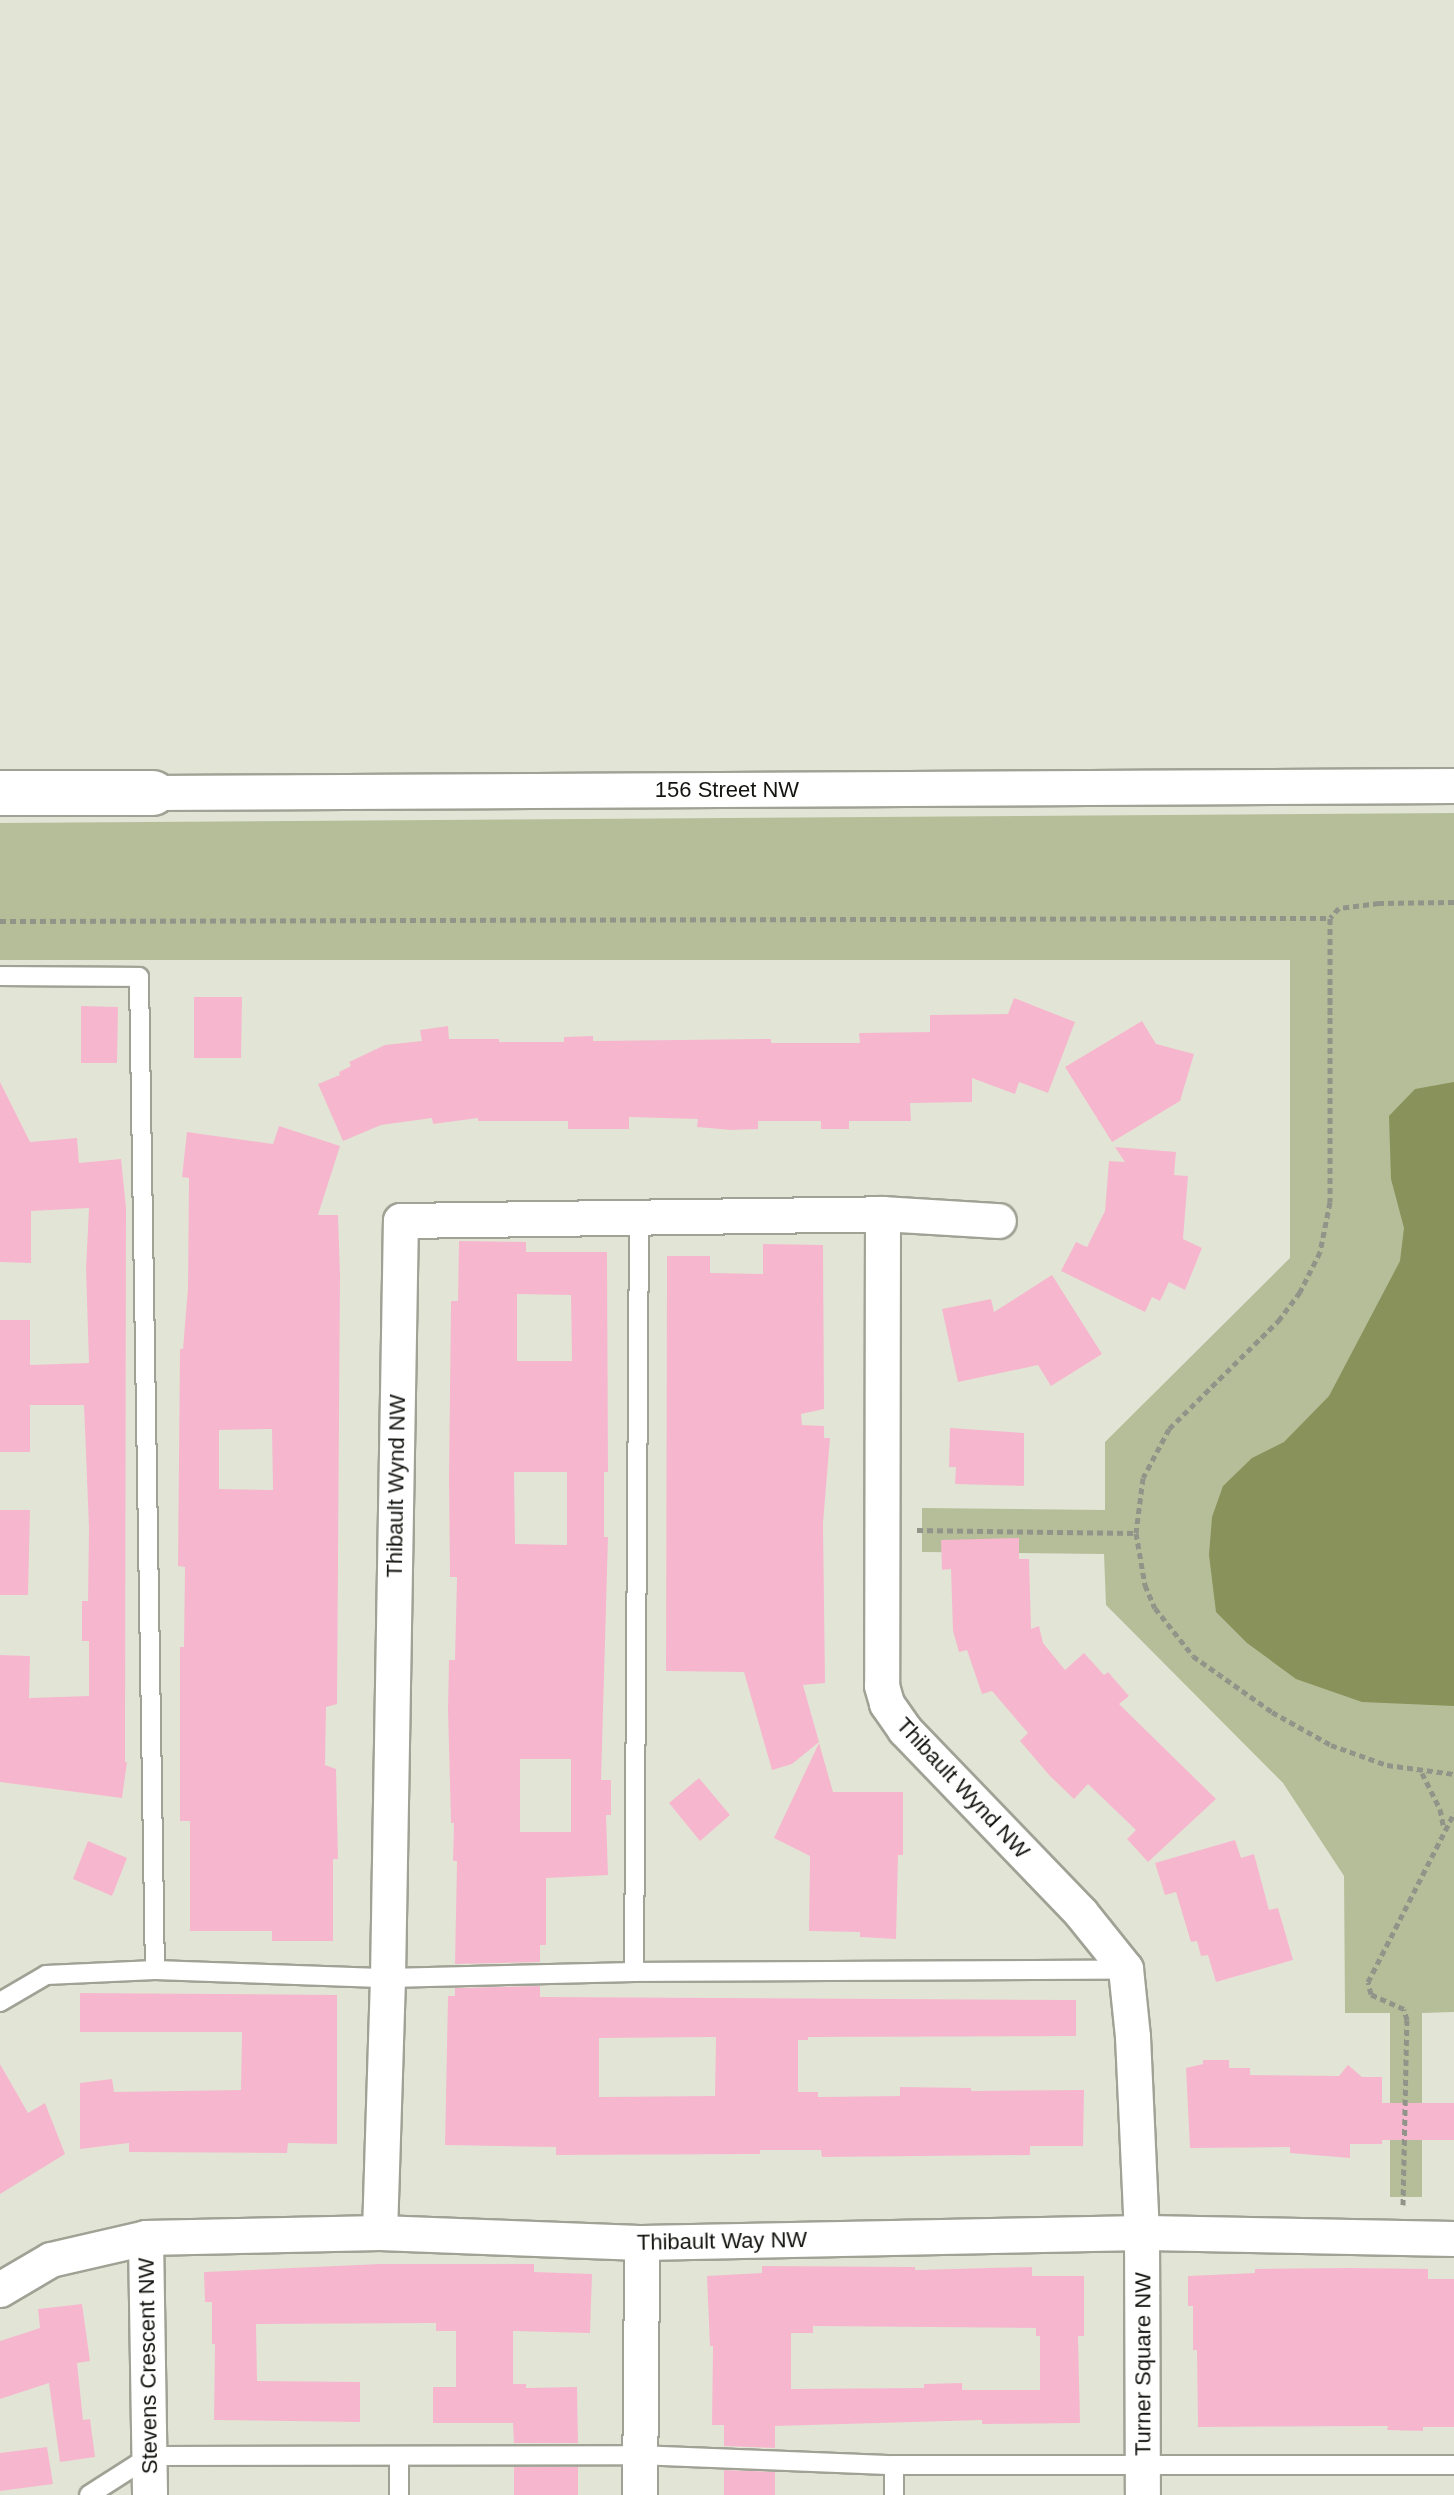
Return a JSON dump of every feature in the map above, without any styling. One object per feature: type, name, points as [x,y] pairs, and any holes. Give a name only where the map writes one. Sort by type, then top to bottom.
[{"type":"street","name":"156 Street NW","points":[[0,793],[1454,786]]},
{"type":"street","name":"Thibault Wynd NW","points":[[883,1214],[882,1686],[887,1704],[905,1730],[1081,1913],[1126,1969]]},
{"type":"street","name":"Thibault Wynd NW","points":[[380,2233],[388,1978],[401,1221],[883,1214],[999,1221]]},
{"type":"street","points":[[1126,1969],[1133,2037],[1142,2233]]},
{"type":"street","name":"Thibault Way NW","points":[[0,2290],[51,2260],[146,2238],[380,2233],[642,2243],[1142,2233],[1454,2239]]},
{"type":"street","name":"Turner Square NW","points":[[1142,2233],[1143,2479]]},
{"type":"street","name":"Stevens Crescent NW","points":[[146,2238],[150,2495]]},
{"type":"street","points":[[640,2495],[642,2243]]},
{"type":"lane","points":[[0,976],[139,977],[155,1970]]},
{"type":"lane","points":[[634,1972],[639,1217]]},
{"type":"lane","points":[[0,2002],[46,1975],[155,1970],[388,1978],[634,1972],[1126,1969]]},
{"type":"lane","points":[[89,2495],[150,2456],[399,2458],[640,2455],[1143,2479],[1454,2465]]},
{"type":"lane","points":[[399,2458],[399,2495]]},
{"type":"lane","points":[[894,2465],[894,2495]]},
{"type":"path","points":[[1454,902],[1339,908],[1330,918],[1330,1202],[1320,1252],[1300,1292],[1280,1319],[1192,1404],[1161,1442],[1143,1478],[1136,1533],[1145,1585],[1155,1608],[1193,1656],[1300,1730],[1362,1757],[1422,1773],[1454,1774]]},
{"type":"path","points":[[0,921],[1330,918]]},
{"type":"path","points":[[881,1529],[1136,1533]]},
{"type":"path","points":[[1422,1773],[1440,1809],[1444,1830]]},
{"type":"path","points":[[1403,2238],[1407,2020],[1404,2009],[1371,1994],[1368,1982],[1454,1813]]},
{"type":"shaded area","points":[[1454,813],[1454,2012],[1422,2013],[1422,2197],[1390,2197],[1390,2013],[1345,2013],[1344,1876],[1283,1783],[1106,1605],[1104,1554],[922,1552],[922,1508],[1105,1510],[1105,1442],[1290,1258],[1290,960],[0,960],[0,823]]},
{"type":"shaded area","points":[[1454,1082],[1454,1706],[1362,1702],[1296,1679],[1247,1643],[1216,1612],[1209,1555],[1212,1517],[1223,1486],[1252,1458],[1284,1442],[1329,1396],[1400,1261],[1404,1228],[1391,1179],[1389,1116],[1415,1089]]},
{"type":"building","points":[[194,997],[242,997],[241,1058],[194,1058]]},
{"type":"building","points":[[1014,998],[1075,1022],[1048,1093],[1019,1082],[1015,1094],[972,1078],[972,1102],[910,1103],[911,1121],[849,1121],[849,1129],[821,1129],[821,1121],[758,1121],[758,1129],[731,1130],[697,1127],[698,1119],[629,1117],[629,1129],[568,1129],[568,1121],[478,1121],[478,1118],[433,1124],[432,1118],[381,1125],[343,1141],[318,1084],[340,1075],[339,1072],[351,1066],[349,1062],[385,1045],[422,1041],[420,1030],[448,1026],[449,1039],[499,1039],[499,1042],[564,1042],[564,1037],[593,1036],[593,1041],[771,1039],[771,1043],[860,1043],[859,1033],[930,1032],[930,1015],[1008,1014]]},
{"type":"building","points":[[81,1006],[118,1007],[117,1063],[81,1063]]},
{"type":"building","points":[[1142,1021],[1156,1044],[1194,1054],[1180,1101],[1112,1142],[1065,1067]]},
{"type":"building","points":[[0,1082],[30,1142],[77,1138],[79,1163],[121,1159],[126,1208],[127,1762],[122,1798],[0,1782],[0,1655],[30,1656],[29,1698],[89,1696],[89,1641],[82,1641],[82,1601],[88,1601],[89,1528],[84,1405],[30,1405],[30,1452],[0,1452],[0,1320],[30,1320],[30,1365],[89,1363],[86,1269],[89,1208],[31,1211],[31,1263],[0,1262]]},
{"type":"building","points":[[279,1126],[340,1146],[318,1215],[338,1215],[340,1275],[337,1704],[326,1707],[325,1765],[336,1769],[338,1859],[333,1859],[333,1941],[272,1941],[272,1931],[190,1931],[190,1821],[180,1821],[180,1647],[184,1647],[185,1567],[178,1566],[180,1349],[183,1349],[188,1288],[189,1178],[182,1177],[187,1132],[273,1144]],"holes":[[[272,1429],[273,1490],[219,1489],[219,1430]]]},
{"type":"building","points":[[1115,1147],[1176,1152],[1174,1175],[1188,1176],[1183,1239],[1202,1248],[1185,1290],[1169,1282],[1160,1301],[1152,1297],[1145,1312],[1061,1271],[1076,1242],[1087,1247],[1105,1211],[1109,1161],[1125,1162]]},
{"type":"building","points":[[459,1241],[526,1242],[526,1252],[607,1252],[608,1472],[604,1472],[604,1537],[608,1537],[601,1780],[611,1780],[611,1815],[606,1815],[608,1875],[546,1878],[546,1945],[540,1945],[540,1962],[455,1964],[457,1861],[453,1861],[448,1709],[449,1660],[455,1660],[457,1577],[450,1577],[449,1477],[451,1301],[458,1301]],"holes":[[[517,1294],[571,1295],[572,1361],[517,1361]],[[514,1472],[567,1472],[567,1545],[515,1544]],[[520,1759],[571,1759],[571,1832],[520,1832]]]},
{"type":"building","points":[[763,1244],[823,1245],[824,1409],[801,1414],[802,1425],[824,1426],[824,1438],[830,1438],[823,1523],[825,1683],[803,1685],[819,1742],[792,1764],[772,1770],[744,1672],[666,1671],[667,1256],[710,1256],[710,1273],[763,1274]]},
{"type":"building","points":[[1052,1275],[1102,1354],[1051,1386],[1038,1365],[958,1382],[942,1309],[991,1299],[994,1312]]},
{"type":"building","points":[[950,1428],[1024,1433],[1024,1486],[955,1484],[956,1467],[949,1467]]},
{"type":"building","points":[[0,1510],[30,1510],[28,1595],[0,1595]]},
{"type":"building","points":[[1019,1538],[1019,1559],[1029,1559],[1031,1629],[1039,1626],[1043,1643],[1065,1670],[1084,1653],[1104,1675],[1108,1672],[1129,1696],[1119,1704],[1216,1799],[1148,1862],[1127,1839],[1136,1830],[1088,1784],[1074,1799],[1050,1776],[1020,1741],[1028,1733],[992,1691],[982,1694],[967,1650],[959,1652],[953,1631],[951,1569],[942,1570],[941,1540]]},
{"type":"building","points":[[819,1743],[833,1792],[903,1792],[903,1855],[898,1855],[896,1939],[860,1937],[860,1932],[809,1931],[810,1856],[774,1838]]},
{"type":"building","points":[[699,1778],[730,1815],[700,1841],[669,1803]]},
{"type":"building","points":[[1235,1840],[1241,1858],[1254,1854],[1269,1910],[1278,1908],[1293,1960],[1216,1982],[1208,1955],[1201,1956],[1197,1941],[1191,1942],[1176,1892],[1165,1895],[1155,1863]]},
{"type":"building","points":[[88,1841],[127,1858],[112,1896],[73,1879]]},
{"type":"building","points":[[540,1986],[540,1997],[1076,2000],[1076,2036],[808,2037],[808,2040],[798,2040],[798,2092],[818,2092],[818,2097],[900,2096],[900,2087],[971,2088],[971,2091],[1084,2090],[1083,2146],[1030,2146],[1030,2155],[822,2157],[821,2150],[760,2150],[760,2154],[556,2155],[556,2147],[445,2145],[448,1996],[455,1996],[455,1988]],"holes":[[[716,2037],[715,2096],[599,2097],[599,2038]]]},
{"type":"building","points":[[80,1993],[337,1995],[337,2144],[288,2143],[287,2153],[129,2152],[129,2143],[80,2149],[80,2083],[112,2079],[114,2092],[241,2090],[242,2032],[80,2032]]},
{"type":"building","points":[[1203,2060],[1229,2060],[1229,2068],[1250,2068],[1250,2075],[1339,2076],[1348,2065],[1362,2077],[1382,2077],[1382,2103],[1454,2103],[1454,2140],[1382,2140],[1382,2144],[1350,2144],[1350,2158],[1290,2153],[1290,2147],[1190,2148],[1186,2068],[1203,2064]]},
{"type":"building","points":[[0,2064],[28,2113],[45,2103],[65,2154],[0,2194]]},
{"type":"building","points":[[380,2264],[534,2264],[534,2272],[592,2274],[590,2333],[513,2331],[513,2384],[526,2384],[526,2388],[577,2387],[578,2443],[514,2443],[513,2423],[433,2423],[433,2387],[456,2387],[456,2331],[436,2331],[436,2323],[256,2324],[257,2381],[360,2382],[360,2422],[214,2420],[215,2344],[212,2344],[212,2302],[205,2302],[204,2272]]},
{"type":"building","points":[[762,2266],[915,2267],[915,2270],[1032,2267],[1032,2276],[1084,2276],[1084,2336],[1078,2336],[1080,2423],[982,2424],[982,2420],[775,2426],[775,2448],[724,2446],[724,2425],[712,2425],[713,2346],[710,2346],[707,2276],[762,2273]],"holes":[[[813,2326],[1036,2328],[1036,2336],[1040,2336],[1040,2390],[962,2390],[962,2383],[924,2384],[924,2388],[791,2389],[791,2333],[813,2333]]]},
{"type":"building","points":[[1255,2269],[1428,2269],[1428,2279],[1454,2279],[1454,2427],[1423,2427],[1423,2431],[1387,2430],[1388,2426],[1198,2427],[1197,2350],[1193,2350],[1193,2306],[1188,2306],[1188,2276],[1255,2273]]},
{"type":"building","points":[[82,2304],[90,2361],[77,2363],[83,2420],[90,2419],[95,2457],[60,2462],[49,2383],[0,2399],[0,2341],[40,2328],[38,2309]]},
{"type":"building","points":[[47,2447],[53,2484],[0,2491],[0,2453]]},
{"type":"building","points":[[514,2467],[578,2467],[578,2495],[514,2495]]},
{"type":"building","points":[[724,2470],[775,2472],[775,2495],[724,2495]]}]
